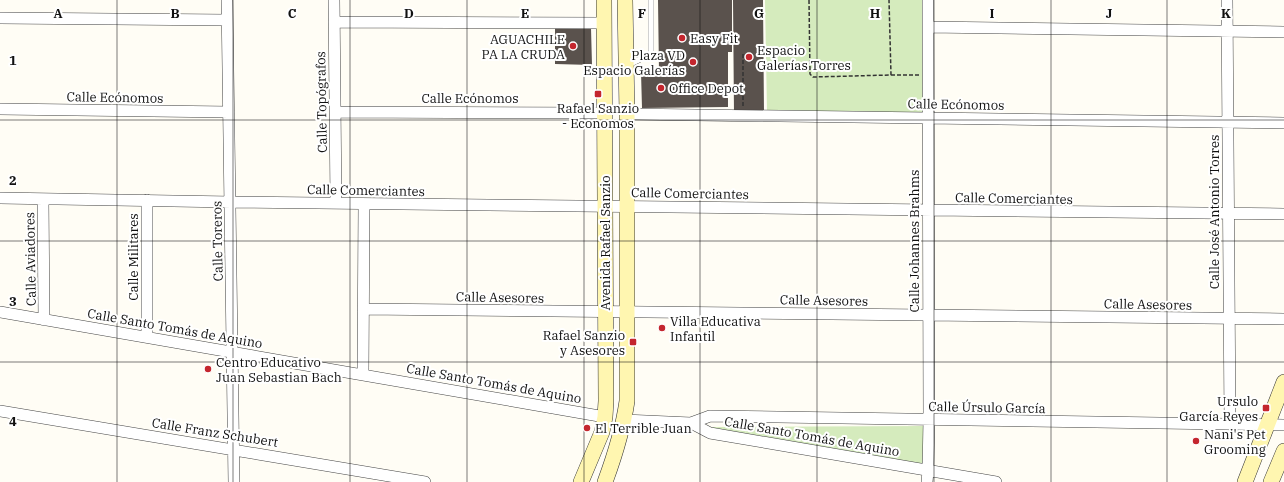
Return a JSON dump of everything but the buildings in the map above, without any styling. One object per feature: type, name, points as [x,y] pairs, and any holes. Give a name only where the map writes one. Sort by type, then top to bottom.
[{"type":"main road","name":"Avenida Rafael Sanzio","points":[[581,482],[602,432],[605,417],[604,0]]},
{"type":"main road","name":"Avenida Rafael Sanzio","points":[[605,482],[617,447],[627,401],[627,114],[625,0]]},
{"type":"main road","points":[[1245,482],[1284,382]]},
{"type":"main road","points":[[1270,482],[1284,451]]},
{"type":"street","name":"Calle Toreros","points":[[227,0],[234,482]]},
{"type":"street","name":"Calle Topógrafos","points":[[334,0],[336,203]]},
{"type":"street","name":"Calle Johannes Brahms","points":[[928,0],[928,476]]},
{"type":"street","name":"Calle José Antonio Torres","points":[[1227,0],[1230,423]]},
{"type":"street","points":[[0,18],[228,20]]},
{"type":"street","points":[[334,22],[604,23]]},
{"type":"street","points":[[928,27],[1284,32]]},
{"type":"street","name":"Calle Ecónomos","points":[[0,109],[229,112]]},
{"type":"street","name":"Calle Ecónomos","points":[[335,112],[604,113]]},
{"type":"street","name":"Calle Ecónomos","points":[[627,114],[1284,123]]},
{"type":"street","name":"Calle Comerciantes","points":[[0,198],[364,204],[1284,214]]},
{"type":"street","name":"Calle Aviadores","points":[[43,199],[44,320]]},
{"type":"street","name":"Calle Militares","points":[[147,200],[147,337]]},
{"type":"street","points":[[363,375],[364,204]]},
{"type":"street","name":"Calle Asesores","points":[[363,309],[1284,320]]},
{"type":"street","name":"Calle Santo Tomás de Aquino","points":[[0,312],[605,417]]},
{"type":"street","name":"Calle Franz Schubert","points":[[0,411],[425,482]]},
{"type":"street","name":"Calle Úrsulo García","points":[[691,423],[710,416],[1284,425]]},
{"type":"street","name":"Calle Santo Tomás de Aquino","points":[[624,420],[691,423],[710,433],[928,476],[996,482]]},
{"type":"lane","points":[[626,65],[651,54],[650,0]]},
{"type":"path","points":[[809,0],[810,74],[813,77],[928,75]]},
{"type":"path","points":[[889,0],[891,75]]},
{"type":"path","points":[[743,54],[743,116]]},
{"type":"green space","points":[[765,0],[924,0],[925,116],[767,112]]},
{"type":"green space","points":[[924,426],[924,465],[708,427]]},
{"type":"place","name":"Easy Fit","points":[[682,38]]},
{"type":"place","name":"AGUACHILE PA LA CRUDA","points":[[573,46]]},
{"type":"place","name":"Espacio Galerías Torres","points":[[749,57]]},
{"type":"place","name":"Plaza VD Espacio Galerías","points":[[693,62]]},
{"type":"place","name":"Office Depot","points":[[661,88]]},
{"type":"place","name":"Rafael Sanzio - Economos","points":[[598,94]]},
{"type":"place","name":"Villa Educativa Infantil","points":[[662,328]]},
{"type":"place","name":"Rafael Sanzio y Asesores","points":[[633,342]]},
{"type":"place","name":"Centro Educativo Juan Sebastian Bach","points":[[208,369]]},
{"type":"place","name":"Ursulo García Reyes","points":[[1266,408]]},
{"type":"place","name":"El Terrible Juan","points":[[587,428]]},
{"type":"place","name":"Nani's Pet Grooming","points":[[1196,441]]}]
